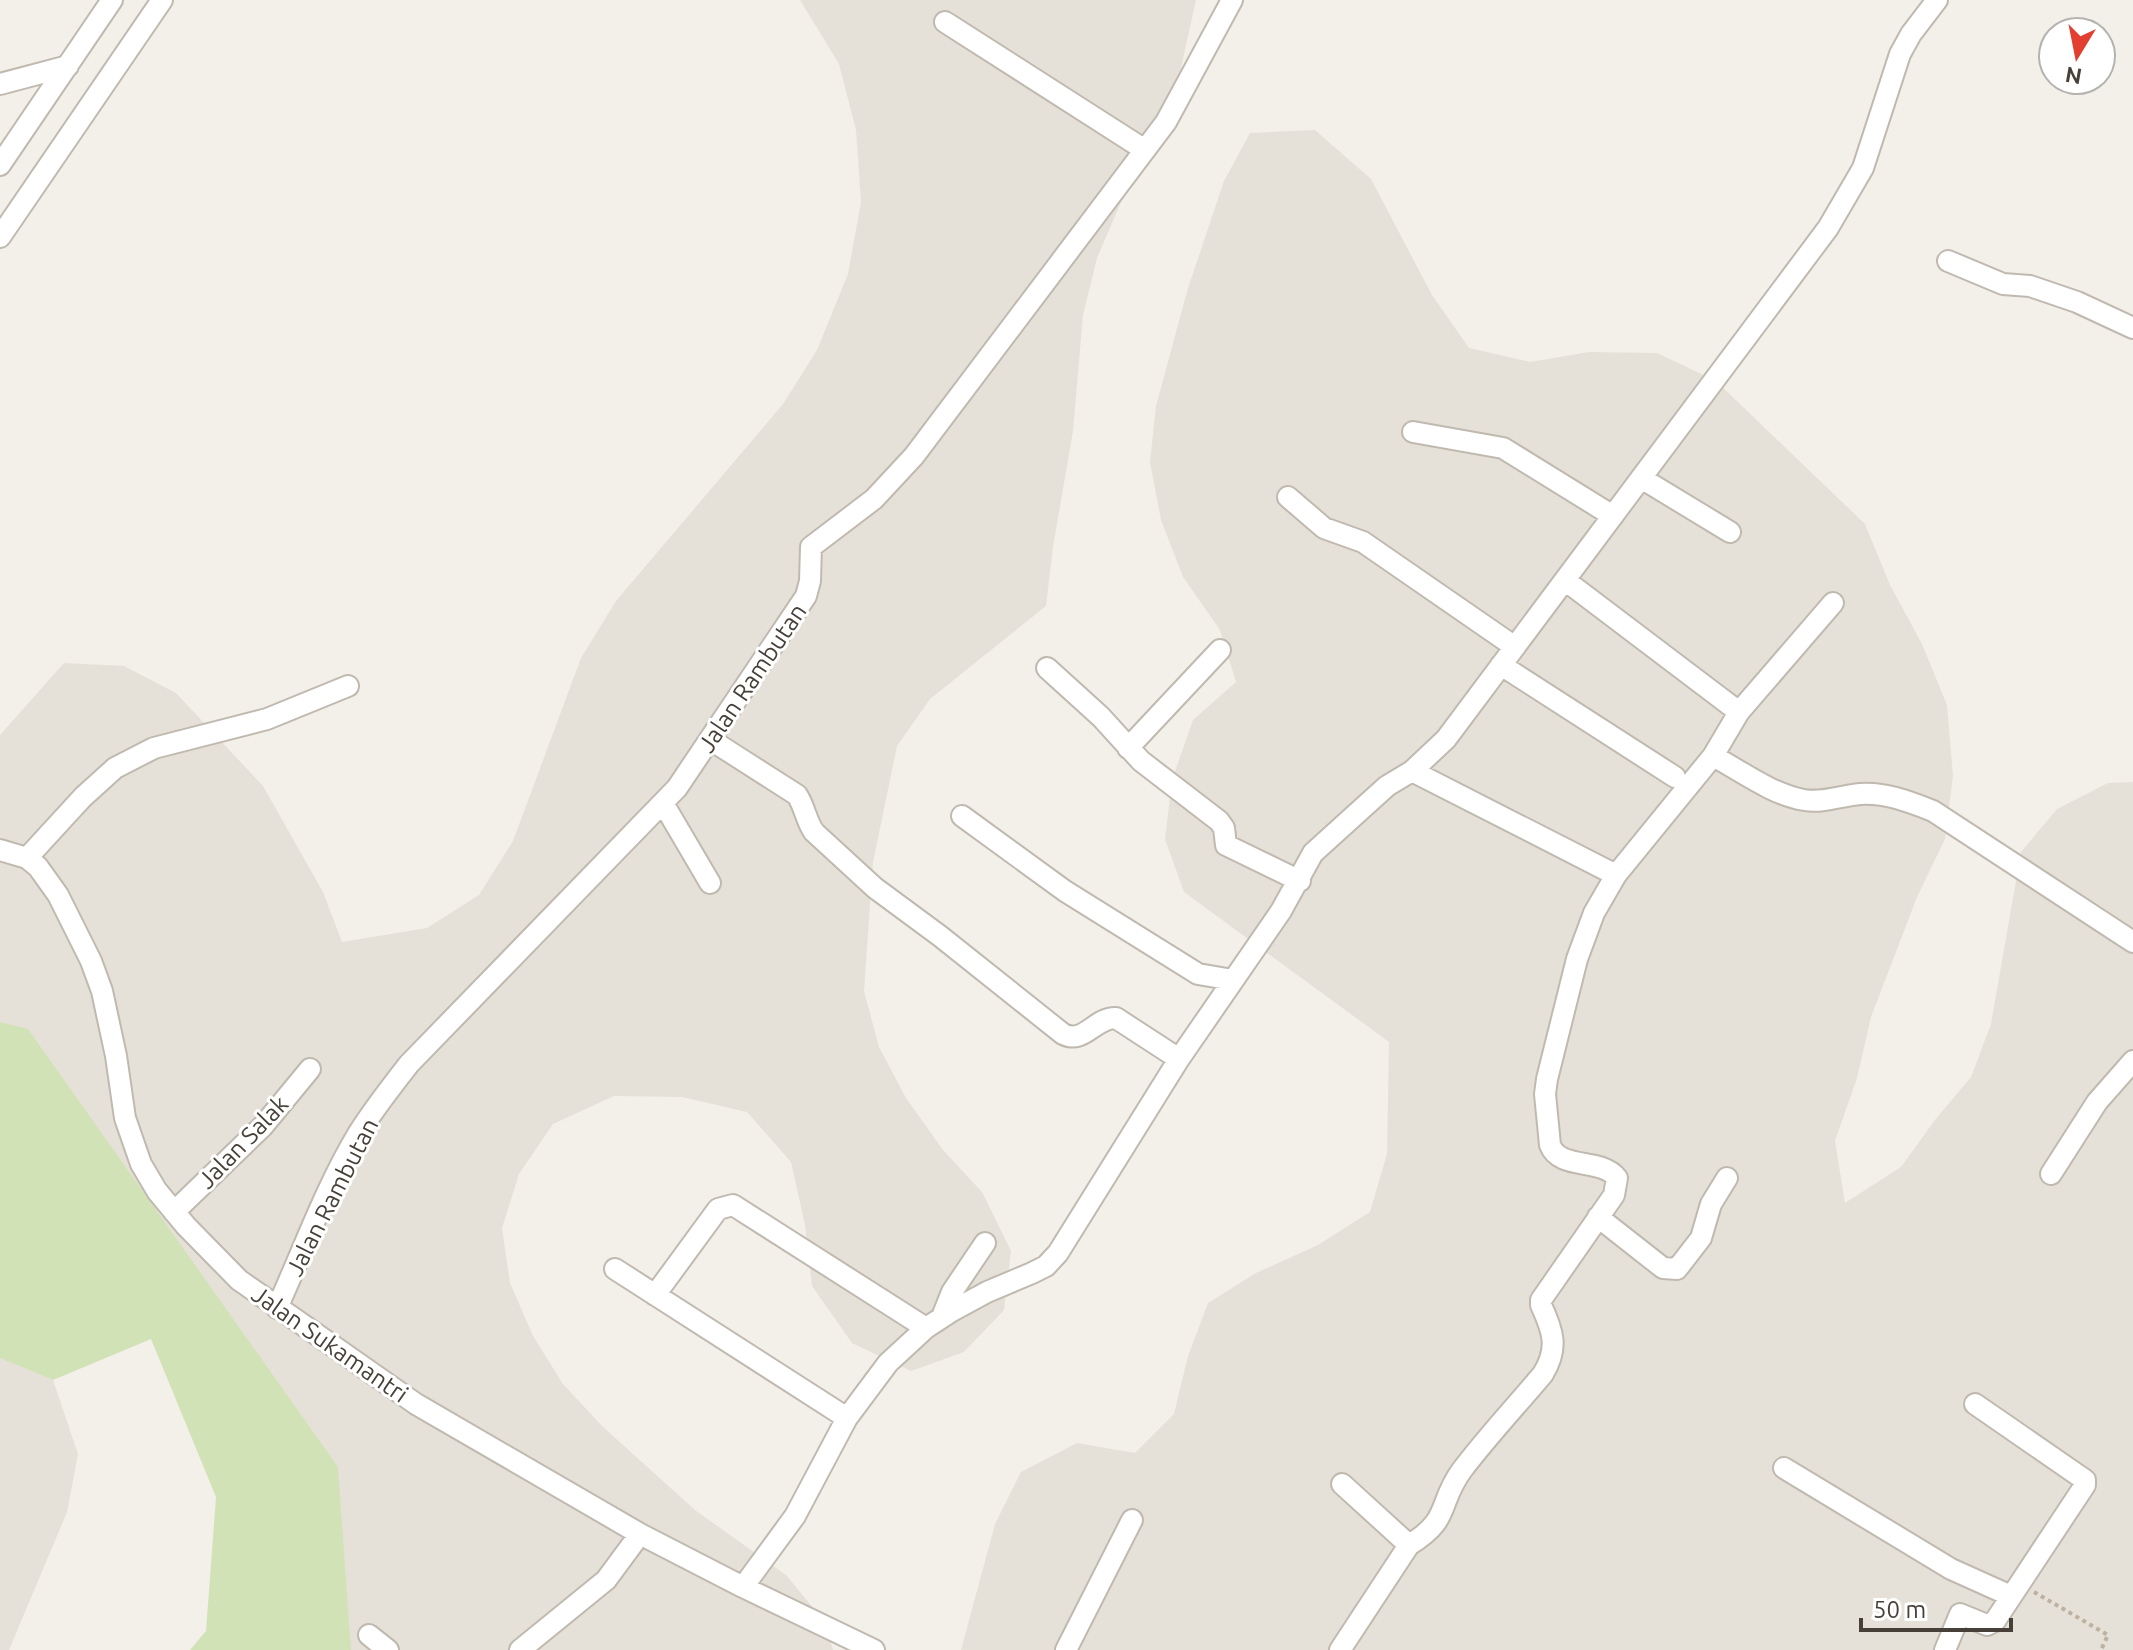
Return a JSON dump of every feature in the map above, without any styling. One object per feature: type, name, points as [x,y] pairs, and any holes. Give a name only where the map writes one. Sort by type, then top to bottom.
[{"type":"street","points":[[0,165],[112,0]]},
{"type":"street","points":[[0,237],[162,0]]},
{"type":"street","name":"Jalan Rambutan","points":[[277,1308],[335,1178],[357,1136],[384,1096],[409,1064],[663,803],[711,740],[806,596],[810,581],[809,554],[813,543],[856,515],[894,481],[1145,150],[1180,100],[1232,0]]},
{"type":"street","points":[[743,1587],[795,1516],[847,1418],[888,1363],[934,1323],[987,1292],[1046,1266],[1058,1253],[1179,1059],[1300,881],[1313,853],[1387,786],[1412,771],[1446,739],[1566,581],[1848,197],[1873,141],[1900,54],[1937,0]]},
{"type":"street","points":[[945,22],[1145,150]]},
{"type":"street","points":[[0,84],[68,66]]},
{"type":"street","points":[[1948,261],[2003,284],[2030,286],[2077,302],[2133,328]]},
{"type":"street","points":[[1413,432],[1503,448],[1613,516]]},
{"type":"street","points":[[1641,478],[1730,532]]},
{"type":"street","points":[[1288,497],[1324,528],[1363,542],[1515,647]]},
{"type":"street","points":[[1566,581],[1739,712]]},
{"type":"street","points":[[1340,1650],[1409,1545],[1438,1522],[1461,1471],[1548,1367],[1554,1337],[1540,1302],[1614,1195],[1617,1178],[1610,1171],[1555,1155],[1550,1145],[1545,1094],[1577,959],[1594,913],[1616,875],[1713,756],[1739,712],[1833,603]]},
{"type":"street","points":[[1128,748],[1220,650]]},
{"type":"street","points":[[1501,665],[1675,777]]},
{"type":"street","points":[[1047,668],[1101,717],[1128,748],[1219,821],[1224,828],[1226,845],[1300,881]]},
{"type":"street","points":[[0,850],[27,858],[83,797],[115,768],[154,748],[267,719],[348,686]]},
{"type":"street","points":[[711,740],[797,795],[814,832],[875,888],[1063,1034],[1080,1036],[1108,1018],[1116,1018],[1179,1059]]},
{"type":"street","points":[[1713,756],[1778,791],[1803,800],[1830,801],[1876,794],[1933,811],[2133,942]]},
{"type":"street","points":[[1412,771],[1616,875]]},
{"type":"street","points":[[663,803],[710,883]]},
{"type":"street","points":[[962,816],[1065,891],[1198,974],[1233,980]]},
{"type":"street","name":"Jalan Sukamantri","points":[[27,858],[51,882],[91,961],[102,991],[131,1142],[157,1191],[212,1255],[277,1308],[416,1404],[640,1534],[874,1650]]},
{"type":"street","points":[[2051,1174],[2097,1102],[2133,1061]]},
{"type":"street","name":"Jalan Salak","points":[[174,1212],[263,1126],[310,1069]]},
{"type":"street","points":[[1598,1217],[1663,1268],[1673,1270],[1701,1238],[1711,1204],[1727,1178]]},
{"type":"street","points":[[655,1295],[718,1209],[733,1205],[934,1323]]},
{"type":"street","points":[[934,1323],[985,1243]]},
{"type":"street","points":[[615,1269],[847,1418]]},
{"type":"street","points":[[1945,1650],[1958,1615],[1964,1614],[1987,1625],[1992,1624],[2085,1485],[2085,1480],[1975,1404]]},
{"type":"street","points":[[1784,1468],[1890,1529],[1951,1569],[2016,1589]]},
{"type":"street","points":[[1342,1484],[1409,1545]]},
{"type":"street","points":[[1066,1650],[1132,1520]]},
{"type":"street","points":[[520,1650],[606,1580],[640,1534]]},
{"type":"street","points":[[369,1635],[388,1650]]},
{"type":"path","points":[[2016,1589],[2041,1598],[2108,1635],[2101,1650]]},
{"type":"shaded area","points":[[800,0],[1196,0],[1175,95],[1121,202],[1097,258],[1083,315],[1073,431],[1046,606],[930,699],[897,746],[873,862],[864,991],[879,1047],[906,1098],[943,1150],[982,1192],[1011,1251],[1004,1310],[964,1352],[911,1371],[852,1343],[812,1286],[805,1225],[791,1162],[747,1112],[682,1097],[614,1096],[553,1124],[519,1174],[502,1228],[510,1283],[533,1336],[563,1384],[602,1426],[695,1510],[786,1575],[824,1621],[833,1650],[270,1650],[277,1553],[0,1048],[0,735],[64,663],[124,666],[176,693],[263,786],[323,892],[342,942],[427,928],[479,895],[513,841],[581,658],[616,601],[783,404],[817,350],[848,274],[861,202],[856,130],[839,64]]},
{"type":"shaded area","points":[[1315,130],[1371,179],[1432,295],[1469,348],[1530,362],[1589,352],[1657,353],[1716,381],[1865,524],[1890,585],[1922,644],[1947,705],[1953,776],[1945,839],[1917,897],[1871,1017],[1857,1078],[1835,1141],[1845,1203],[1901,1167],[1971,1077],[1991,1024],[2021,852],[2057,809],[2108,783],[2133,782],[2133,1650],[961,1650],[995,1524],[1021,1472],[1077,1443],[1135,1453],[1174,1414],[1188,1356],[1208,1303],[1256,1273],[1318,1245],[1370,1212],[1387,1154],[1389,1042],[1184,892],[1165,839],[1172,780],[1193,720],[1236,682],[1220,630],[1183,577],[1161,520],[1150,462],[1156,406],[1188,288],[1224,181],[1250,133]]},
{"type":"shaded area","points":[[0,1355],[53,1380],[78,1454],[67,1512],[9,1650],[0,1650]]},
{"type":"green space","points":[[0,1022],[28,1029],[338,1467],[351,1650],[190,1650],[206,1631],[216,1497],[151,1339],[53,1380],[0,1358]]}]
